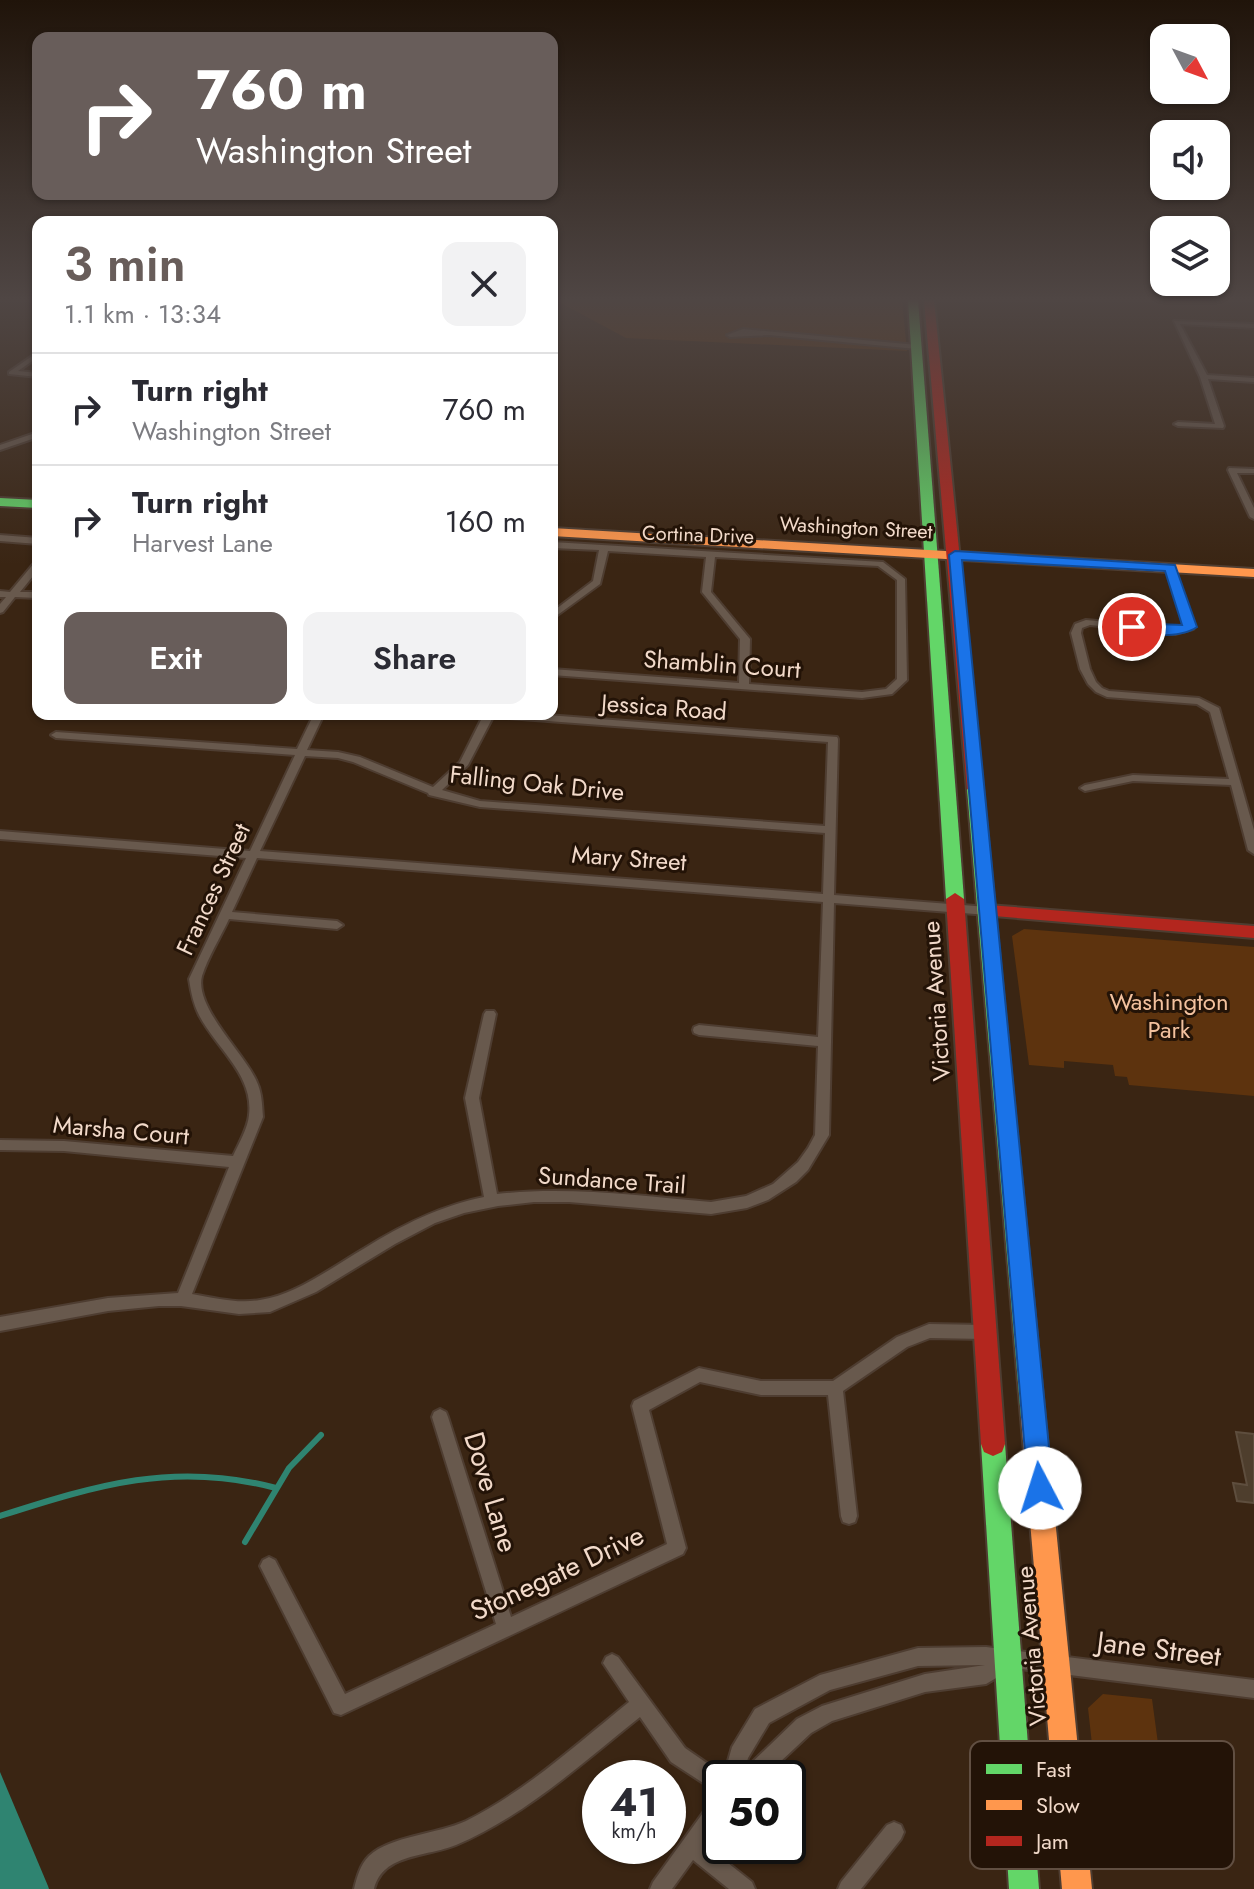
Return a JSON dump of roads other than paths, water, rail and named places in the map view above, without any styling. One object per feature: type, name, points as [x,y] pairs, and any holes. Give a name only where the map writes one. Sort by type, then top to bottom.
[{"type":"main road","name":"Victoria Avenue","points":[[920,388],[953,908],[1014,1741]]},
{"type":"main road","name":"Victoria Avenue","points":[[938,388],[1064,1741]]},
{"type":"main road","points":[[0,502],[32,504]]},
{"type":"main road","name":"Washington Street","points":[[558,533],[661,546],[955,555],[1254,573]]},
{"type":"main road","name":"Mary Street","points":[[988,911],[1254,932]]},
{"type":"main road","name":"Victoria Avenue","points":[[1023,1869],[1024,1889]]},
{"type":"main road","name":"Victoria Avenue","points":[[1075,1869],[1077,1889]]},
{"type":"street","points":[[1178,424],[1220,426],[1208,388]]},
{"type":"street","points":[[0,448],[32,436]]},
{"type":"street","points":[[1254,471],[1232,470],[1254,517]]},
{"type":"street","points":[[0,538],[32,541]]},
{"type":"street","name":"Cortina Drive","points":[[558,545],[604,549],[661,546],[711,554],[865,561],[889,568],[901,579],[902,680],[889,692]]},
{"type":"street","points":[[558,611],[597,582],[604,549]]},
{"type":"street","points":[[711,554],[706,592],[745,639],[744,685]]},
{"type":"street","points":[[1170,568],[1190,627],[1175,631],[1089,622],[1078,626],[1076,633],[1090,683],[1095,690],[1107,694],[1199,701],[1215,710],[1254,850]]},
{"type":"street","points":[[0,610],[32,571]]},
{"type":"street","points":[[0,594],[32,594]]},
{"type":"street","name":"Shamblin Court","points":[[558,672],[862,695],[889,692]]},
{"type":"street","name":"Jessica Road","points":[[558,719],[833,739]]},
{"type":"street","name":"Frances Street","points":[[183,1299],[256,1117],[259,1099],[251,1080],[195,999],[195,979],[316,720]]},
{"type":"street","points":[[433,793],[464,763],[488,720]]},
{"type":"street","name":"Falling Oak Drive","points":[[56,735],[338,755],[373,764],[433,793],[480,804],[830,830]]},
{"type":"street","name":"Sundance Trail","points":[[0,1324],[140,1301],[183,1299],[227,1307],[268,1305],[311,1286],[372,1248],[432,1218],[491,1198],[548,1195],[711,1208],[737,1206],[772,1193],[811,1160],[822,1135],[833,739]]},
{"type":"street","points":[[1085,788],[1133,778],[1233,782]]},
{"type":"street","name":"Mary Street","points":[[0,835],[988,911]]},
{"type":"street","points":[[225,915],[337,925]]},
{"type":"street","points":[[490,1014],[472,1098],[491,1198]]},
{"type":"street","points":[[699,1030],[826,1042]]},
{"type":"street","name":"Marsha Court","points":[[0,1145],[64,1146],[238,1162]]},
{"type":"street","points":[[849,1516],[835,1388],[902,1342],[929,1331],[985,1332]]},
{"type":"street","name":"Stonegate Drive","points":[[269,1566],[341,1706],[677,1548],[640,1406],[699,1375],[761,1388],[835,1388]]},
{"type":"street","name":"Dove Lane","points":[[440,1417],[506,1628]]},
{"type":"street","name":"Jane Street","points":[[738,1760],[762,1716],[827,1682],[918,1657],[954,1654],[1254,1689]]},
{"type":"street","points":[[768,1760],[804,1726],[829,1713],[925,1683],[986,1675],[1008,1661]]},
{"type":"street","points":[[612,1663],[678,1755],[702,1772]]},
{"type":"street","points":[[364,1889],[372,1864],[386,1854],[446,1839],[506,1807],[640,1705]]},
{"type":"street","points":[[660,1889],[702,1832]]},
{"type":"street","points":[[848,1889],[894,1832]]},
{"type":"street","points":[[692,1847],[745,1889]]},
{"type":"water","points":[[0,1772],[48,1886],[49,1889],[0,1889]]},
{"type":"waterway","points":[[245,1542],[289,1468],[321,1435]]},
{"type":"waterway","points":[[0,1516],[103,1486],[136,1480],[203,1477],[276,1488]]},
{"type":"park label","name":"Washington Park","points":[[1169,1015]]}]
